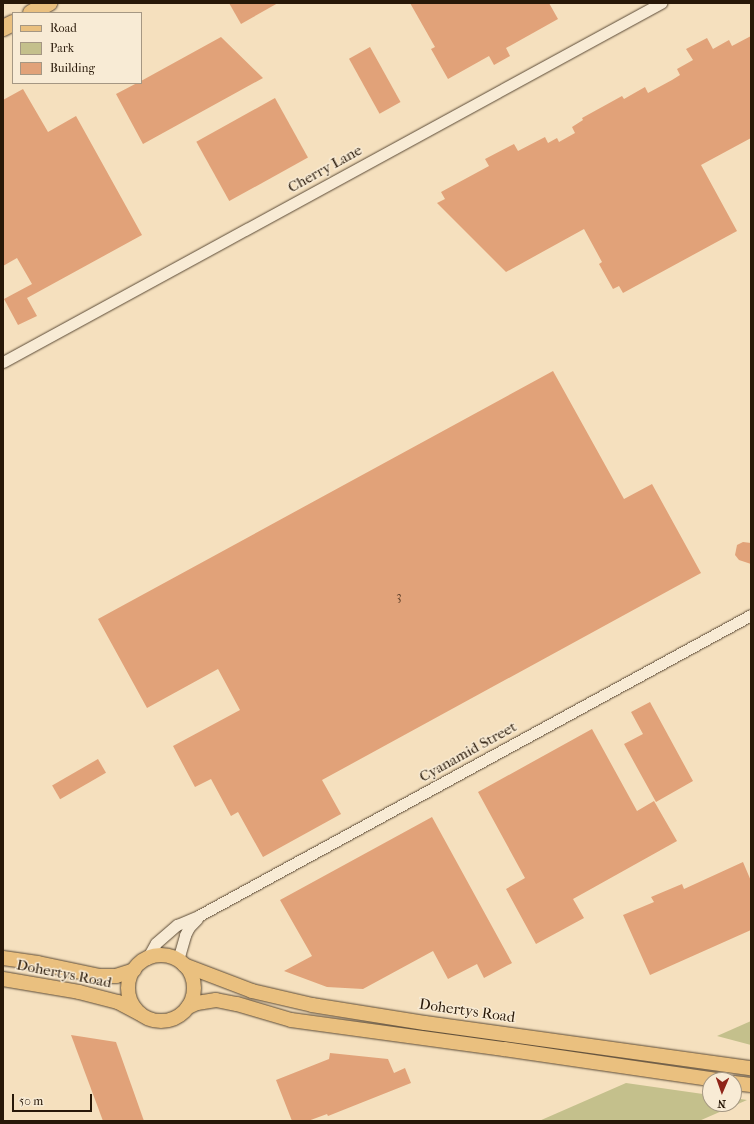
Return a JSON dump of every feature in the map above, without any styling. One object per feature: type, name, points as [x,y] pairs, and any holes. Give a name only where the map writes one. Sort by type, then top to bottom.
[{"type":"highway","points":[[33,12],[49,3]]},
{"type":"highway","points":[[3,28],[12,24]]},
{"type":"main road","points":[[188,1008],[192,999],[194,986],[190,972],[181,963],[168,956],[157,956],[147,959],[134,970],[128,987],[133,1005],[139,1013],[156,1021],[174,1019],[197,1003],[216,1000],[237,1004],[291,1020],[504,1048],[702,1078]]},
{"type":"main road","name":"Dohertys Road","points":[[3,958],[38,963],[99,976],[116,976],[134,970]]},
{"type":"main road","name":"Dohertys Road","points":[[181,963],[252,991],[312,1005],[426,1023],[751,1068]]},
{"type":"main road","name":"Dohertys Road","points":[[3,979],[79,992],[118,1002],[139,1013]]},
{"type":"street","name":"Cherry Lane","points":[[3,362],[661,3]]},
{"type":"street","name":"Cyanamid Street","points":[[147,959],[156,943],[166,933],[177,926],[200,915],[751,615]]},
{"type":"street","name":"Cyanamid Street","points":[[181,963],[187,931],[200,915]]},
{"type":"green space","points":[[751,1021],[751,1045],[717,1036]]},
{"type":"green space","points":[[626,1083],[702,1094],[702,1112],[720,1112],[699,1121],[539,1121]]},
{"type":"building","points":[[229,3],[278,3],[241,24]]},
{"type":"building","points":[[410,3],[549,3],[558,19],[506,48],[510,56],[494,65],[489,56],[448,79],[431,49],[435,47]]},
{"type":"building","points":[[751,36],[751,138],[701,165],[737,231],[623,293],[619,286],[613,289],[599,264],[602,262],[584,229],[506,272],[437,203],[445,199],[441,192],[489,166],[485,159],[514,144],[518,151],[545,137],[548,143],[557,138],[559,142],[575,133],[572,127],[583,120],[582,118],[622,96],[624,99],[645,87],[648,93],[672,80],[680,75],[677,69],[693,60],[686,49],[707,38],[713,49],[729,40],[732,46]]},
{"type":"building","points":[[221,37],[263,78],[143,144],[116,94],[135,84],[142,84],[142,80]]},
{"type":"building","points":[[370,47],[401,102],[380,114],[349,59]]},
{"type":"building","points":[[23,89],[48,132],[76,116],[142,235],[27,298],[37,316],[18,325],[4,299],[32,284],[17,258],[3,266],[3,100]]},
{"type":"building","points":[[275,98],[308,157],[229,201],[196,142]]},
{"type":"building","points":[[553,371],[624,499],[652,484],[701,573],[322,780],[341,814],[263,857],[238,812],[231,816],[211,779],[195,787],[173,746],[240,710],[218,669],[147,708],[98,619]]},
{"type":"building","points":[[743,542],[751,543],[751,564],[739,560],[735,555],[737,545]]},
{"type":"building","points":[[650,702],[693,781],[656,802],[624,744],[643,734],[631,712]]},
{"type":"building","points":[[592,729],[637,811],[654,801],[677,841],[573,899],[584,918],[536,944],[506,889],[525,878],[478,792]]},
{"type":"building","points":[[98,759],[106,773],[60,799],[52,786]]},
{"type":"building","points":[[432,817],[512,963],[484,978],[477,964],[448,979],[433,951],[363,989],[327,987],[284,971],[312,956],[280,900]]},
{"type":"building","points":[[743,862],[751,881],[751,930],[650,975],[623,915],[654,902],[651,897],[682,884],[684,889]]},
{"type":"building","points":[[71,1035],[116,1042],[144,1121],[103,1121]]},
{"type":"building","points":[[330,1053],[388,1059],[394,1073],[405,1068],[411,1083],[328,1116],[327,1114],[308,1121],[292,1121],[276,1080],[329,1059]]}]
